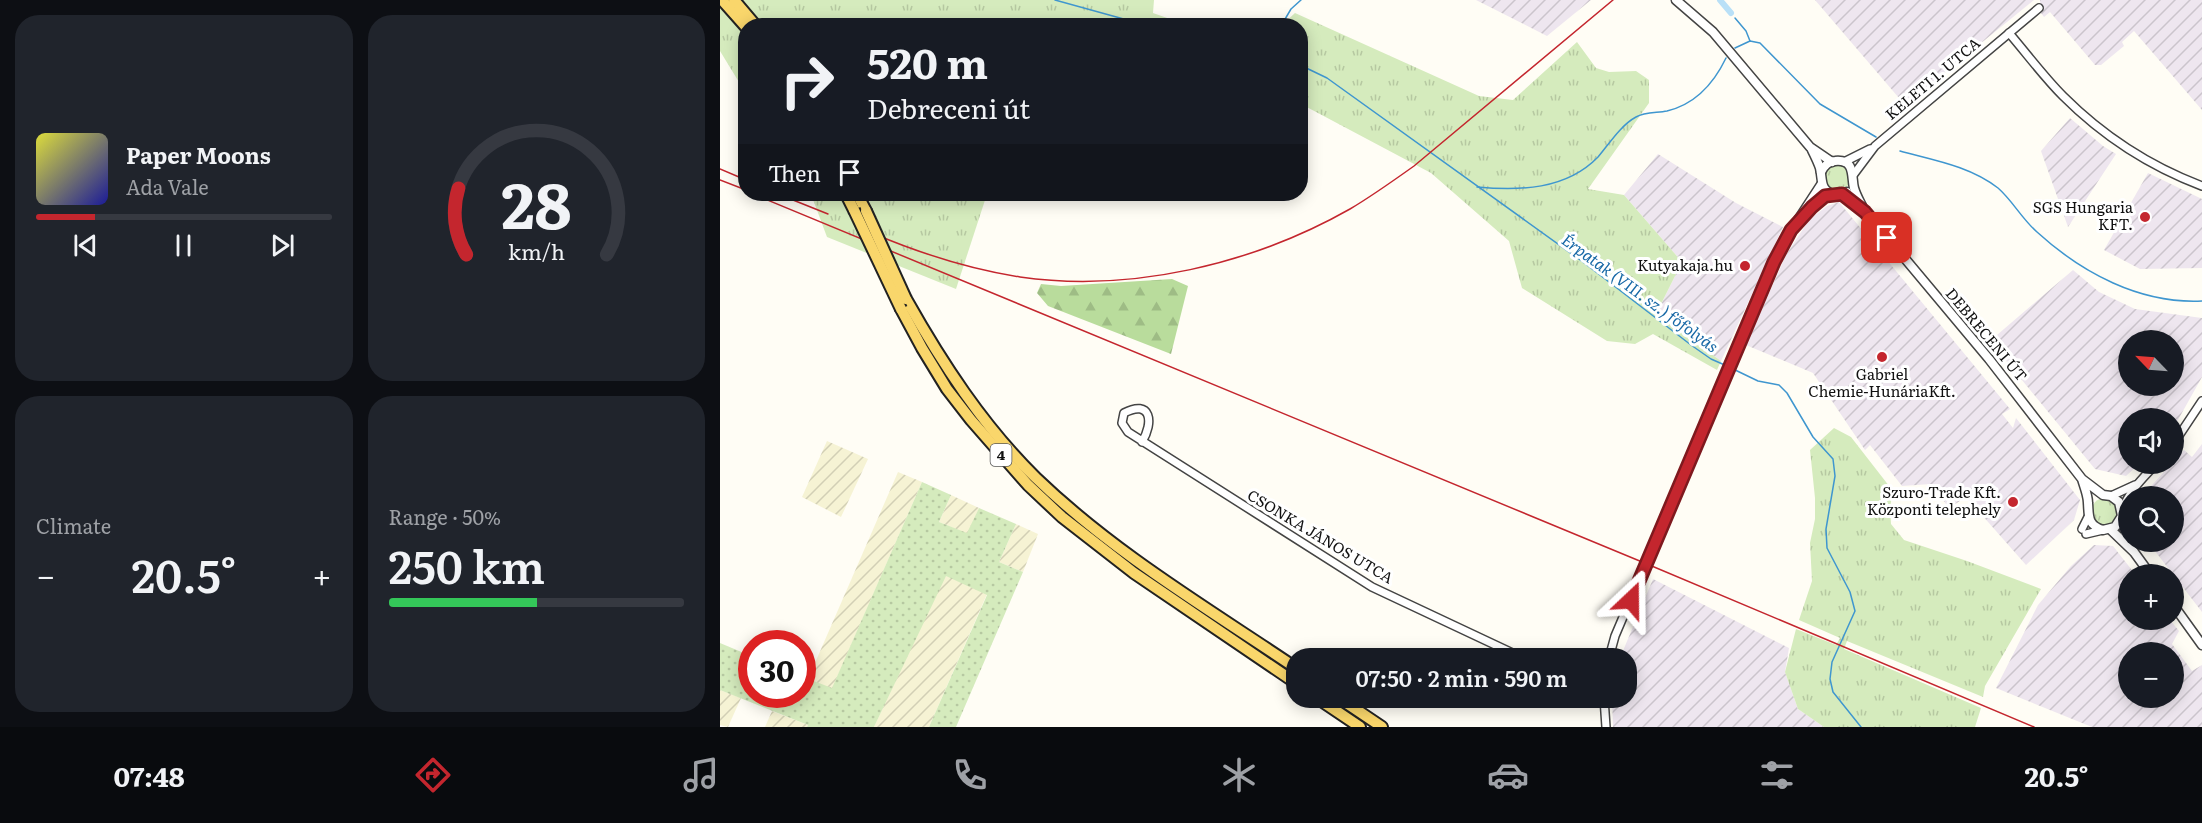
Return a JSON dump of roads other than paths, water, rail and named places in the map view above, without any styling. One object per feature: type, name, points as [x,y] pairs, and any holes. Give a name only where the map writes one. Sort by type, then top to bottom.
[{"type":"main road","points":[[722,0],[738,18]]},
{"type":"main road","points":[[734,0],[749,18]]},
{"type":"main road","name":"4","points":[[852,201],[860,211],[922,348],[959,405],[1028,485],[1062,517],[1134,573],[1286,676]]},
{"type":"main road","name":"4","points":[[858,201],[860,211]]},
{"type":"main road","name":"4","points":[[904,304],[976,410],[1035,477],[1116,545],[1286,661]]},
{"type":"main road","points":[[1332,708],[1360,727]]},
{"type":"main road","points":[[1354,708],[1382,727]]},
{"type":"street","points":[[1676,0],[1713,32],[1810,147],[1832,162]]},
{"type":"street","name":"KELETI 1. UTCA","points":[[1875,146],[2039,8]]},
{"type":"street","points":[[2009,33],[2062,95],[2102,132],[2152,164],[2202,186]]},
{"type":"street","points":[[1821,172],[1832,162],[1844,162],[1875,146]]},
{"type":"street","points":[[1794,225],[1821,199],[1831,194],[1848,192],[1853,184],[1854,174],[1875,146]]},
{"type":"street","points":[[1612,648],[1774,262],[1794,225],[1821,184],[1821,172],[1810,147]]},
{"type":"street","points":[[1844,162],[1854,174]]},
{"type":"street","points":[[1821,184],[1831,194]]},
{"type":"street","points":[[1853,184],[1865,212]]},
{"type":"street","points":[[1842,194],[1865,212]]},
{"type":"street","name":"DEBRECENI ÚT","points":[[1865,212],[1989,359],[2082,479]]},
{"type":"street","points":[[2184,428],[2202,401]]},
{"type":"street","name":"CSONKA JÁNOS UTCA","points":[[1142,442],[1150,424],[1148,416],[1142,409],[1137,408],[1124,413],[1122,423],[1128,432],[1142,442],[1372,587],[1502,648]]},
{"type":"street","points":[[2089,506],[2094,498],[2137,484],[2146,474]]},
{"type":"street","points":[[2082,479],[2118,501]]},
{"type":"street","points":[[2082,479],[2089,506],[2084,531],[2107,529],[2118,519]]},
{"type":"street","points":[[2088,517],[2094,526],[2107,529],[2118,538]]},
{"type":"street","points":[[2134,552],[2143,564]]},
{"type":"street","points":[[2184,620],[2202,645]]},
{"type":"street","points":[[1605,708],[1606,727]]},
{"type":"waterway","name":"Érpatak (VIII. sz.) főfolyás","points":[[1055,0],[1120,18]]},
{"type":"waterway","points":[[1286,18],[1301,0]]},
{"type":"waterway","points":[[1720,0],[1731,13]]},
{"type":"waterway","points":[[1735,18],[1746,31],[1750,41]]},
{"type":"waterway","points":[[1735,48],[1750,41],[1760,43],[1820,104],[1876,137]]},
{"type":"waterway","points":[[1477,187],[1525,188],[1557,182],[1572,176],[1598,157],[1631,120],[1643,114],[1677,108],[1695,98],[1710,84],[1726,58]]},
{"type":"waterway","name":"Érpatak (VIII. sz.) főfolyás","points":[[1308,69],[1327,78],[1583,262],[1691,345],[1711,359],[1727,366]]},
{"type":"waterway","points":[[1900,151],[1951,165],[1987,180],[1998,188],[2032,227],[2054,247],[2093,273],[2113,283],[2156,297],[2179,301],[2202,301]]},
{"type":"waterway","name":"Érpatak (VIII. sz.) főfolyás","points":[[1731,368],[1758,381],[1779,385],[1787,393],[1813,437],[1833,459],[1835,476],[1826,529],[1827,548],[1850,592],[1855,611],[1832,662],[1830,679],[1833,692],[1861,727]]},
{"type":"railway","points":[[872,233],[926,254],[963,265],[1001,274],[1062,281],[1105,281],[1148,277],[1190,270],[1232,259],[1313,228],[1350,209],[1382,188],[1414,166],[1613,0]]},
{"type":"railway","points":[[720,169],[738,177]]},
{"type":"railway","points":[[720,180],[738,187]]},
{"type":"railway","points":[[770,201],[1647,564],[2034,727]]},
{"type":"railway","points":[[796,201],[828,214]]},
{"type":"place","name":"SGS Hungaria KFT.","points":[[2145,217]]},
{"type":"place","name":"Kutyakaja.hu","points":[[1745,266]]},
{"type":"place","name":"Gabriel Chemie-HunáriaKft.","points":[[1882,357]]},
{"type":"place","name":"Szuro-Trade Kft. Központi telephely","points":[[2013,502]]}]
